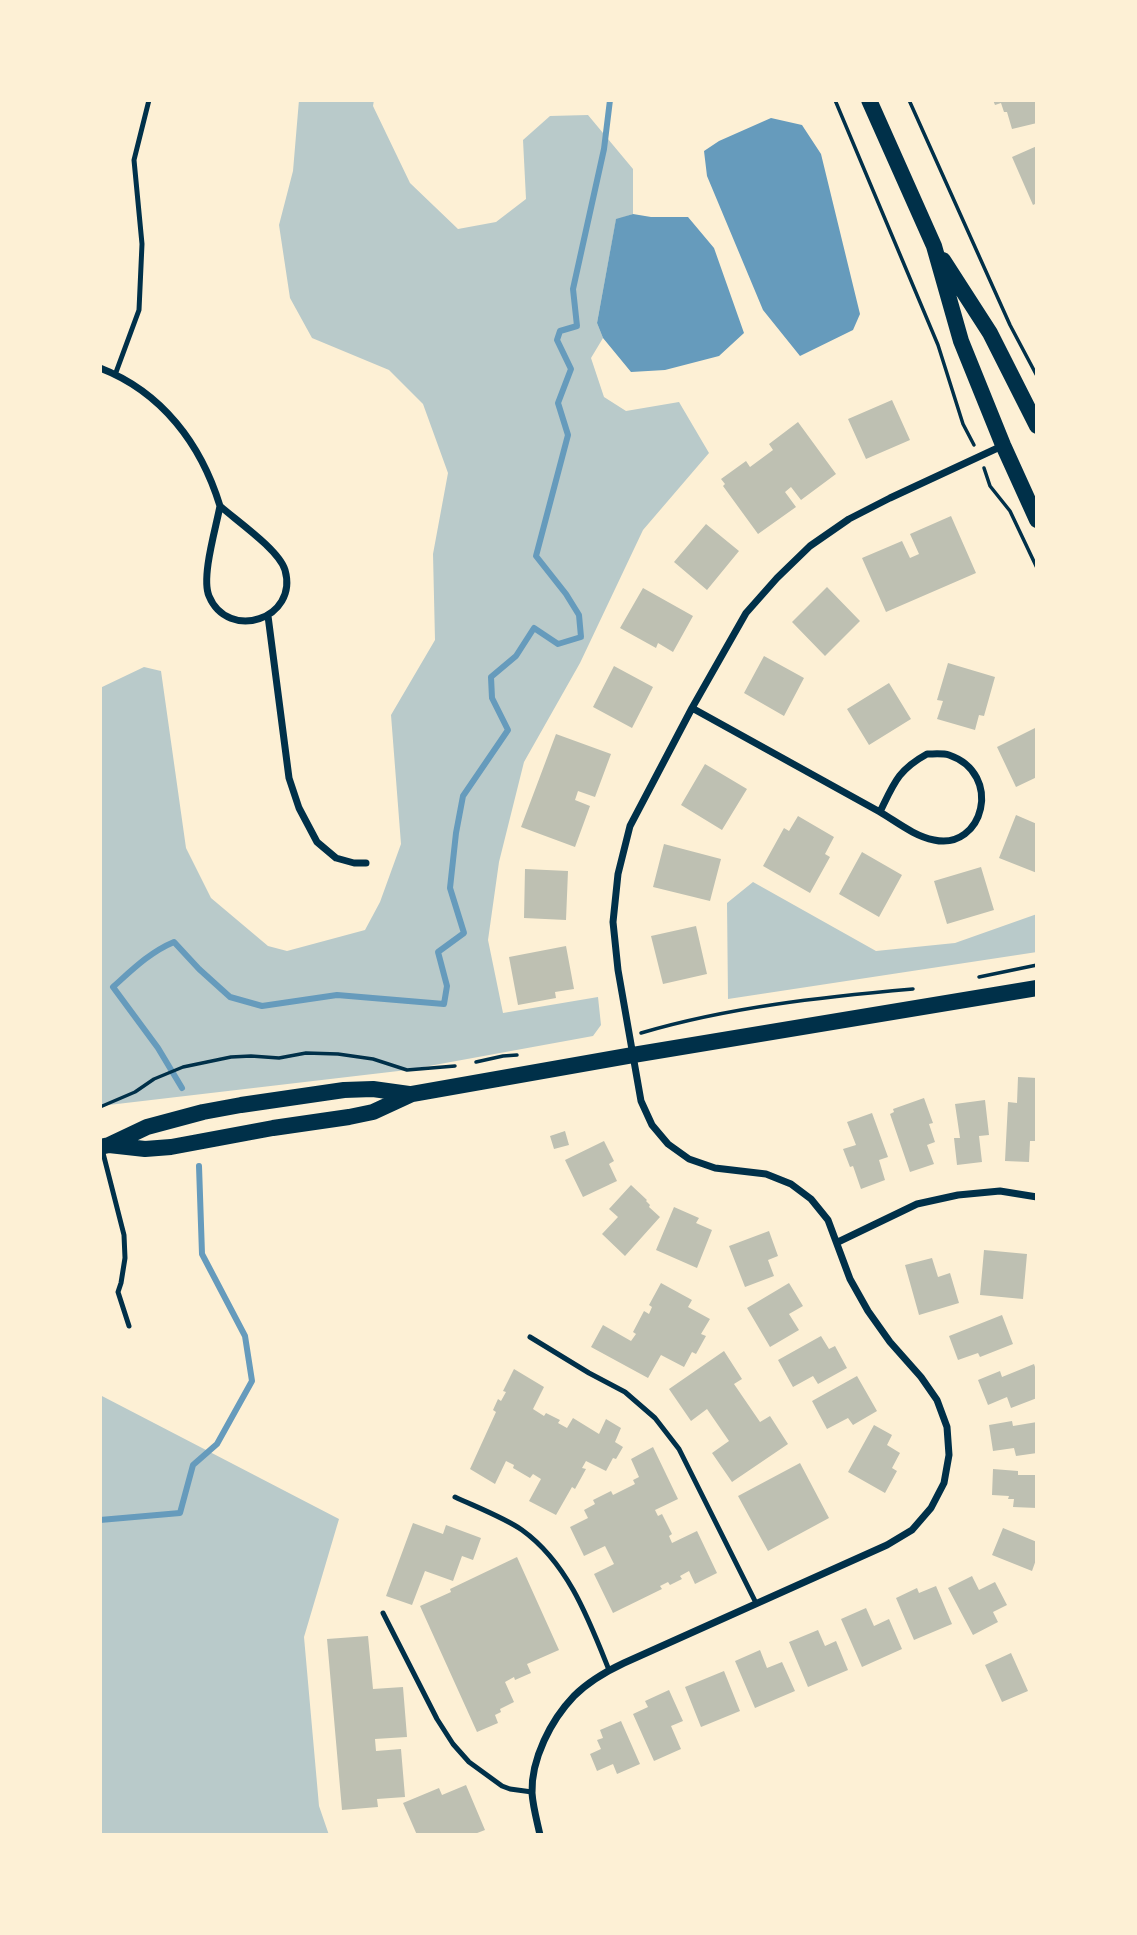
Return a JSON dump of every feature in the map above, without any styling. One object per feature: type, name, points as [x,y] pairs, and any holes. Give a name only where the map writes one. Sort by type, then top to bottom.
[{"type":"main road","points":[[869,100],[934,246],[961,341],[1037,520]]},
{"type":"main road","points":[[934,246],[990,333],[1037,426]]},
{"type":"main road","points":[[103,1146],[145,1149],[170,1147],[272,1128],[349,1118],[373,1112],[412,1094],[1037,988]]},
{"type":"main road","points":[[103,1146],[147,1126],[248,1103],[344,1090],[373,1089],[412,1094]]},
{"type":"street","points":[[100,368],[138,387],[169,414],[194,445],[212,482],[220,506],[206,576],[208,595],[217,610],[233,621],[250,621],[268,616],[281,604],[286,586],[285,569],[275,553],[220,506]]},
{"type":"street","points":[[540,1835],[534,1809],[533,1777],[542,1745],[556,1720],[575,1696],[609,1670],[887,1545],[912,1530],[931,1508],[944,1483],[949,1455],[947,1427],[937,1400],[868,1311],[850,1279],[828,1220],[811,1199],[790,1184],[766,1174],[715,1168],[690,1159],[668,1144],[652,1125],[642,1104],[618,970],[613,922],[618,874],[630,826],[746,613],[810,546],[849,519],[1003,445]]},
{"type":"street","points":[[268,616],[289,778],[299,808],[317,842],[336,858],[366,863]]},
{"type":"street","points":[[692,708],[917,834],[936,841],[953,839],[969,830],[979,814],[983,796],[978,778],[966,764],[947,754],[927,754],[909,764],[896,779],[880,812]]},
{"type":"street","points":[[838,1242],[917,1204],[948,1197],[1000,1191],[1037,1196]]},
{"type":"lane","points":[[115,375],[139,310],[142,244],[134,160],[149,100]]},
{"type":"lane","points":[[103,1146],[124,1235],[125,1258],[118,1292],[130,1326]]},
{"type":"lane","points":[[530,1337],[625,1392],[655,1418],[679,1449],[756,1603]]},
{"type":"lane","points":[[454,1497],[520,1528],[541,1546],[558,1565],[584,1611],[609,1670]]},
{"type":"lane","points":[[383,1613],[437,1719],[453,1744],[469,1762],[502,1786],[532,1791]]},
{"type":"path","points":[[835,100],[938,345],[963,424],[990,486],[1010,511],[1037,568]]},
{"type":"path","points":[[909,100],[1010,325],[1037,376]]},
{"type":"path","points":[[971,979],[1037,965]]},
{"type":"path","points":[[630,1036],[666,1025],[775,1005],[832,996],[913,989]]},
{"type":"path","points":[[100,1107],[183,1067],[231,1057],[279,1058],[306,1053],[357,1055],[407,1070],[461,1066]]},
{"type":"path","points":[[471,1063],[516,1055]]},
{"type":"shaded area","points":[[299,100],[374,100],[373,106],[410,183],[458,229],[496,222],[526,199],[523,140],[550,116],[588,115],[633,169],[633,214],[616,220],[597,323],[603,338],[591,358],[604,397],[626,411],[679,402],[709,453],[643,530],[580,663],[524,762],[499,862],[488,940],[503,1013],[598,997],[601,1025],[593,1036],[407,1070],[100,1106],[100,688],[144,667],[161,671],[186,848],[211,898],[268,946],[287,951],[365,930],[380,902],[401,844],[391,715],[435,640],[433,554],[448,473],[423,404],[389,370],[312,338],[290,298],[279,225],[293,171]]},
{"type":"shaded area","points":[[753,882],[876,951],[955,943],[1037,914],[1037,952],[728,999],[727,903]]},
{"type":"shaded area","points":[[100,1395],[339,1519],[304,1637],[319,1806],[329,1835],[100,1835]]},
{"type":"water","points":[[771,118],[802,125],[821,154],[860,314],[853,330],[800,356],[763,310],[707,176],[704,151],[719,141]]},
{"type":"water","points":[[633,214],[688,217],[714,248],[744,333],[719,356],[665,370],[631,372],[603,338],[597,323],[616,219]]},
{"type":"building","points":[[993,100],[1037,100],[1037,123],[1012,129],[1007,112],[1004,112],[1001,103],[995,105]]},
{"type":"building","points":[[1037,146],[1037,203],[1033,205],[1012,157]]},
{"type":"building","points":[[892,400],[910,440],[866,459],[848,419]]},
{"type":"building","points":[[798,422],[836,474],[801,500],[791,487],[785,492],[796,507],[758,534],[723,486],[725,484],[721,479],[746,461],[750,467],[773,450],[769,444]]},
{"type":"building","points":[[951,516],[976,573],[886,612],[862,558],[902,541],[910,558],[919,554],[910,534]]},
{"type":"building","points":[[706,524],[739,551],[707,590],[674,562]]},
{"type":"building","points":[[827,587],[860,621],[825,656],[792,622]]},
{"type":"building","points":[[643,588],[693,616],[673,652],[658,643],[656,648],[620,628]]},
{"type":"building","points":[[764,656],[804,678],[784,716],[744,693]]},
{"type":"building","points":[[948,663],[995,677],[984,716],[979,715],[975,730],[937,719],[943,701],[937,700]]},
{"type":"building","points":[[614,666],[653,687],[632,728],[593,707]]},
{"type":"building","points":[[889,683],[911,719],[869,745],[847,709]]},
{"type":"building","points":[[1037,727],[1037,777],[1016,787],[997,747]]},
{"type":"building","points":[[556,734],[611,754],[595,797],[578,791],[575,800],[590,806],[575,847],[521,827]]},
{"type":"building","points":[[705,764],[747,789],[722,830],[681,805]]},
{"type":"building","points":[[1016,815],[1037,824],[1037,873],[999,858]]},
{"type":"building","points":[[798,816],[834,837],[825,854],[830,857],[810,893],[763,866],[784,828],[789,831]]},
{"type":"building","points":[[664,844],[721,859],[710,901],[653,887]]},
{"type":"building","points":[[862,852],[902,875],[879,917],[839,894]]},
{"type":"building","points":[[981,867],[994,910],[947,924],[934,881]]},
{"type":"building","points":[[525,869],[568,871],[566,920],[524,918]]},
{"type":"building","points":[[696,926],[707,974],[663,984],[651,936]]},
{"type":"building","points":[[566,946],[574,989],[555,992],[556,998],[518,1005],[509,957]]},
{"type":"building","points":[[1018,1077],[1037,1078],[1037,1141],[1030,1141],[1029,1162],[1005,1161],[1008,1102],[1017,1103]]},
{"type":"building","points":[[924,1098],[933,1123],[929,1124],[935,1142],[927,1145],[934,1164],[910,1172],[890,1114],[894,1112],[893,1109]]},
{"type":"building","points":[[985,1100],[989,1135],[979,1136],[982,1162],[957,1165],[954,1138],[960,1138],[955,1104]]},
{"type":"building","points":[[872,1113],[888,1157],[879,1160],[885,1180],[861,1189],[853,1166],[850,1167],[843,1149],[856,1145],[847,1122]]},
{"type":"building","points":[[565,1131],[569,1145],[554,1149],[550,1136]]},
{"type":"building","points":[[604,1141],[614,1161],[609,1164],[617,1181],[583,1197],[565,1160]]},
{"type":"building","points":[[631,1185],[660,1217],[625,1256],[602,1234],[618,1217],[609,1209]]},
{"type":"building","points":[[674,1207],[699,1218],[696,1223],[712,1230],[697,1268],[656,1250]]},
{"type":"building","points":[[769,1231],[778,1256],[768,1260],[774,1276],[745,1287],[729,1246]]},
{"type":"building","points":[[984,1250],[1027,1254],[1023,1299],[980,1295]]},
{"type":"building","points":[[932,1258],[938,1277],[950,1273],[959,1303],[919,1315],[905,1265]]},
{"type":"building","points":[[661,1283],[692,1300],[688,1307],[710,1319],[701,1334],[706,1336],[696,1354],[692,1352],[684,1367],[661,1355],[648,1378],[591,1347],[603,1325],[631,1341],[644,1311],[649,1314],[652,1307],[649,1305]]},
{"type":"building","points":[[789,1283],[803,1306],[789,1314],[799,1330],[770,1347],[747,1308]]},
{"type":"building","points":[[1002,1315],[1013,1344],[980,1357],[978,1353],[958,1360],[949,1336]]},
{"type":"building","points":[[821,1336],[829,1349],[835,1346],[847,1368],[818,1384],[813,1376],[793,1387],[778,1360]]},
{"type":"building","points":[[724,1351],[742,1379],[734,1384],[760,1422],[770,1416],[788,1444],[732,1482],[712,1453],[729,1441],[707,1409],[691,1421],[669,1389]]},
{"type":"building","points":[[1034,1364],[1037,1373],[1037,1398],[1011,1408],[1007,1397],[988,1405],[978,1380],[1000,1371],[1002,1377]]},
{"type":"building","points":[[514,1369],[544,1387],[533,1409],[544,1416],[546,1413],[560,1420],[558,1423],[567,1428],[573,1418],[599,1434],[606,1419],[621,1428],[615,1442],[623,1447],[616,1459],[613,1458],[606,1471],[586,1461],[582,1468],[586,1469],[575,1489],[572,1487],[556,1515],[529,1501],[541,1479],[533,1474],[530,1478],[506,1461],[495,1484],[470,1469],[496,1412],[493,1410],[498,1399],[501,1401],[506,1392],[503,1391]]},
{"type":"building","points":[[857,1376],[877,1411],[853,1425],[848,1418],[827,1429],[812,1401]]},
{"type":"building","points":[[1012,1421],[1013,1426],[1037,1422],[1037,1453],[1016,1456],[1014,1448],[993,1451],[989,1425]]},
{"type":"building","points":[[874,1425],[892,1435],[887,1445],[900,1453],[892,1468],[897,1471],[885,1493],[848,1472]]},
{"type":"building","points":[[653,1447],[678,1499],[655,1510],[658,1516],[662,1514],[672,1534],[669,1536],[672,1543],[697,1531],[717,1573],[695,1584],[689,1571],[680,1576],[682,1579],[670,1585],[668,1582],[660,1586],[662,1589],[613,1613],[594,1574],[614,1564],[605,1546],[584,1556],[570,1527],[588,1518],[584,1510],[595,1504],[593,1500],[611,1491],[613,1495],[635,1484],[633,1480],[639,1477],[631,1459]]},
{"type":"building","points":[[800,1463],[829,1518],[768,1551],[738,1496]]},
{"type":"building","points":[[993,1469],[1018,1471],[1018,1475],[1037,1475],[1037,1508],[1013,1507],[1014,1499],[1008,1499],[1009,1496],[992,1495]]},
{"type":"building","points":[[413,1523],[443,1534],[446,1525],[481,1538],[473,1560],[462,1556],[453,1581],[425,1571],[412,1605],[386,1596]]},
{"type":"building","points":[[1003,1528],[1037,1542],[1037,1557],[1032,1571],[992,1555]]},
{"type":"building","points":[[517,1557],[559,1650],[527,1664],[531,1673],[505,1682],[514,1702],[500,1709],[501,1712],[495,1715],[498,1723],[477,1732],[420,1606]]},
{"type":"building","points":[[972,1576],[979,1590],[995,1582],[1007,1605],[993,1612],[998,1622],[973,1635],[948,1588]]},
{"type":"building","points":[[936,1586],[952,1624],[914,1640],[896,1598],[917,1588],[919,1593]]},
{"type":"building","points":[[866,1608],[874,1626],[889,1619],[902,1649],[862,1667],[841,1619]]},
{"type":"building","points":[[818,1630],[825,1646],[836,1641],[848,1670],[808,1687],[789,1642]]},
{"type":"building","points":[[368,1636],[373,1689],[403,1687],[407,1737],[375,1739],[376,1751],[401,1749],[405,1797],[377,1799],[378,1807],[342,1810],[327,1639]]},
{"type":"building","points":[[760,1650],[767,1668],[782,1662],[795,1691],[755,1708],[735,1661]]},
{"type":"building","points":[[1011,1653],[1028,1691],[1002,1702],[985,1665]]},
{"type":"building","points":[[724,1671],[740,1711],[701,1727],[685,1687]]},
{"type":"building","points":[[669,1690],[683,1721],[671,1726],[681,1749],[654,1761],[633,1714],[648,1707],[645,1701]]},
{"type":"building","points":[[621,1721],[640,1764],[617,1774],[613,1764],[597,1771],[590,1754],[601,1749],[597,1740],[603,1738],[600,1730]]},
{"type":"building","points":[[466,1785],[485,1830],[472,1835],[417,1835],[403,1803],[439,1788],[442,1795]]},
{"type":"waterway","points":[[182,1088],[158,1048],[113,987],[149,956],[174,942],[230,997],[262,1006],[337,995],[444,1004],[447,986],[438,952],[464,933],[450,888],[463,796],[508,730],[492,698],[491,677],[516,656],[534,628],[558,644],[581,637],[579,615],[536,556],[568,435],[558,403],[571,369],[557,340],[560,331],[577,326],[573,289],[604,149],[610,100]]},
{"type":"waterway","points":[[100,1520],[180,1513],[193,1465],[217,1444],[252,1381],[245,1336],[202,1254],[199,1166]]}]
